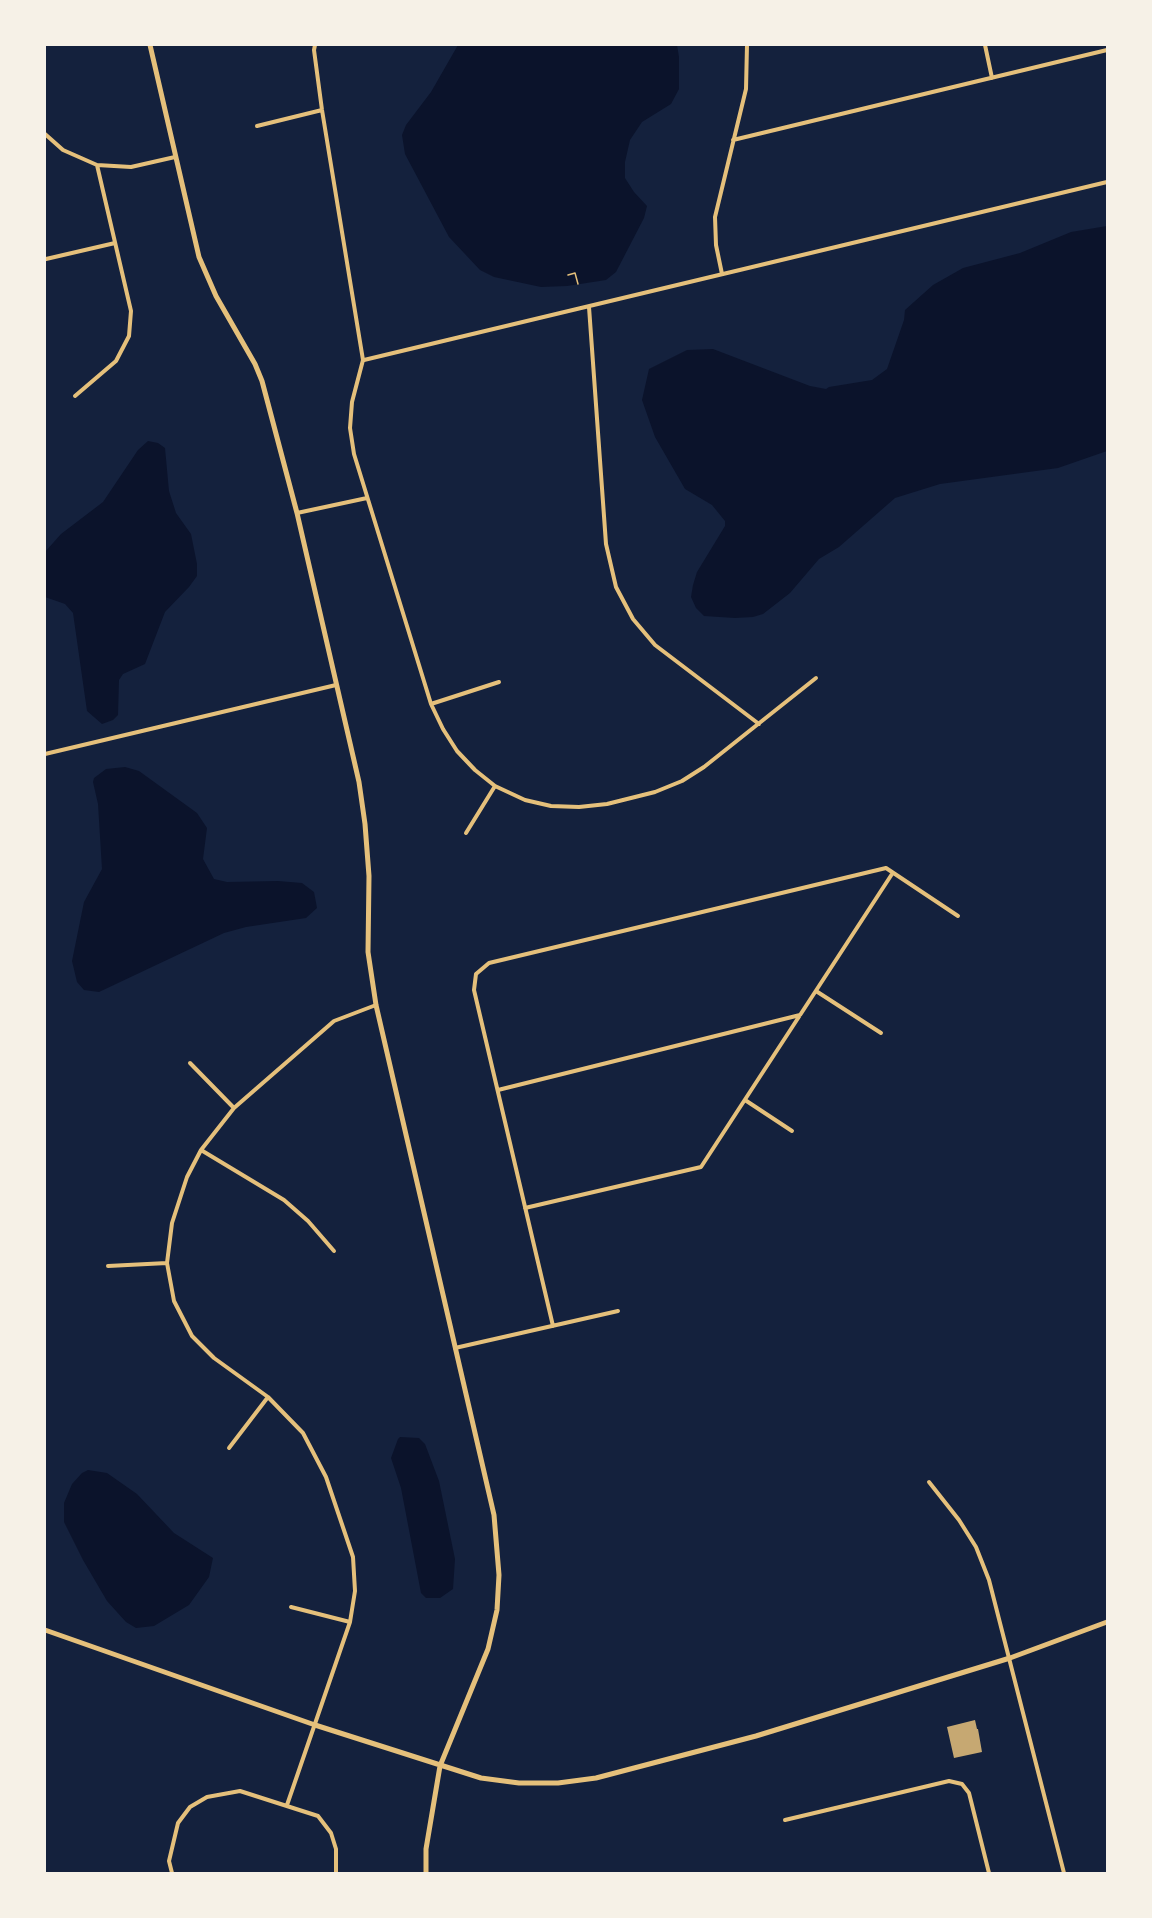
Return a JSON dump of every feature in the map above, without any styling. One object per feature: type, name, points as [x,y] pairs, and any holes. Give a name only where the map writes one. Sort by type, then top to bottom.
[{"type":"street","points":[[150,45],[199,257],[216,296],[262,381],[297,513],[359,782],[369,876],[368,952],[376,1005],[494,1515],[499,1575],[497,1610],[488,1649],[440,1766],[426,1849],[426,1873]]},
{"type":"street","points":[[315,45],[322,110],[363,360],[352,402],[350,428],[354,454],[431,704],[457,751],[495,786],[525,800],[551,806],[579,807],[607,804],[655,792],[682,781],[704,767],[816,678]]},
{"type":"street","points":[[722,274],[716,245],[715,217],[746,89],[747,45]]},
{"type":"street","points":[[985,45],[992,78]]},
{"type":"street","points":[[733,140],[1107,50]]},
{"type":"street","points":[[257,126],[322,110]]},
{"type":"street","points":[[45,134],[63,150],[97,165],[131,167],[175,157]]},
{"type":"street","points":[[75,396],[116,361],[129,336],[131,311],[97,165]]},
{"type":"street","points":[[363,360],[1107,182]]},
{"type":"street","points":[[46,259],[115,243]]},
{"type":"street","points":[[589,306],[606,544],[616,587],[633,619],[655,645],[759,724]]},
{"type":"street","points":[[297,513],[367,498]]},
{"type":"street","points":[[431,704],[499,682]]},
{"type":"street","points":[[45,754],[336,685]]},
{"type":"street","points":[[466,833],[495,786]]},
{"type":"street","points":[[553,1326],[474,990],[476,974],[489,963],[886,868],[958,916]]},
{"type":"street","points":[[525,1208],[701,1167],[892,874]]},
{"type":"street","points":[[816,991],[881,1034]]},
{"type":"street","points":[[287,1805],[350,1622],[355,1591],[353,1557],[327,1477],[303,1433],[268,1397],[214,1358],[192,1336],[174,1301],[167,1263],[172,1222],[187,1177],[201,1150],[234,1108],[334,1021],[376,1005]]},
{"type":"street","points":[[498,1090],[800,1015]]},
{"type":"street","points":[[190,1063],[234,1108]]},
{"type":"street","points":[[745,1100],[792,1131]]},
{"type":"street","points":[[201,1150],[284,1200],[308,1221],[334,1251]]},
{"type":"street","points":[[108,1266],[167,1263]]},
{"type":"street","points":[[455,1348],[618,1311]]},
{"type":"street","points":[[229,1448],[268,1397]]},
{"type":"street","points":[[929,1482],[959,1520],[976,1547],[989,1580],[1064,1873]]},
{"type":"street","points":[[291,1607],[350,1622]]},
{"type":"street","points":[[45,1630],[315,1725],[440,1766],[481,1778],[519,1783],[558,1783],[596,1778],[756,1736],[1010,1658],[1107,1623]]},
{"type":"street","points":[[785,1820],[949,1780],[962,1784],[969,1793],[989,1873]]},
{"type":"street","points":[[172,1873],[169,1861],[178,1823],[190,1807],[207,1797],[240,1791],[318,1816],[331,1833],[336,1849],[336,1873]]},
{"type":"path","points":[[567,276],[575,273],[578,285]]},
{"type":"water","points":[[458,45],[677,45],[679,89],[671,104],[642,122],[630,140],[625,162],[625,178],[647,206],[644,218],[616,272],[606,280],[541,287],[494,277],[480,270],[449,237],[405,154],[402,135],[406,125],[431,92]]},
{"type":"water","points":[[1107,226],[1107,451],[1058,468],[940,484],[895,498],[839,547],[819,559],[790,593],[763,614],[735,618],[704,616],[696,608],[691,597],[697,572],[725,526],[725,521],[712,505],[685,489],[655,437],[642,400],[649,369],[687,350],[713,349],[810,386],[826,389],[872,380],[887,369],[904,320],[905,310],[933,285],[963,268],[1020,253],[1071,232]]},
{"type":"water","points":[[148,441],[158,443],[165,448],[169,491],[176,513],[191,534],[197,576],[165,612],[145,664],[123,674],[119,680],[118,715],[113,720],[102,724],[87,711],[73,613],[65,604],[45,597],[45,552],[61,534],[103,502],[138,450]]},
{"type":"water","points":[[125,767],[139,771],[197,813],[207,828],[203,859],[214,879],[227,882],[302,883],[314,892],[317,908],[306,918],[246,927],[224,933],[99,992],[84,990],[77,982],[72,961],[84,902],[102,869],[98,804],[93,782],[94,778],[106,769]]},
{"type":"water","points":[[400,1437],[419,1438],[425,1444],[439,1481],[455,1559],[453,1589],[440,1598],[426,1598],[421,1593],[401,1488],[391,1458]]},
{"type":"water","points":[[88,1470],[107,1473],[137,1494],[174,1533],[213,1558],[209,1577],[189,1605],[154,1626],[136,1628],[126,1622],[107,1601],[64,1522],[64,1503],[72,1484]]},
{"type":"building","points":[[975,1720],[982,1752],[954,1758],[947,1727]]}]
